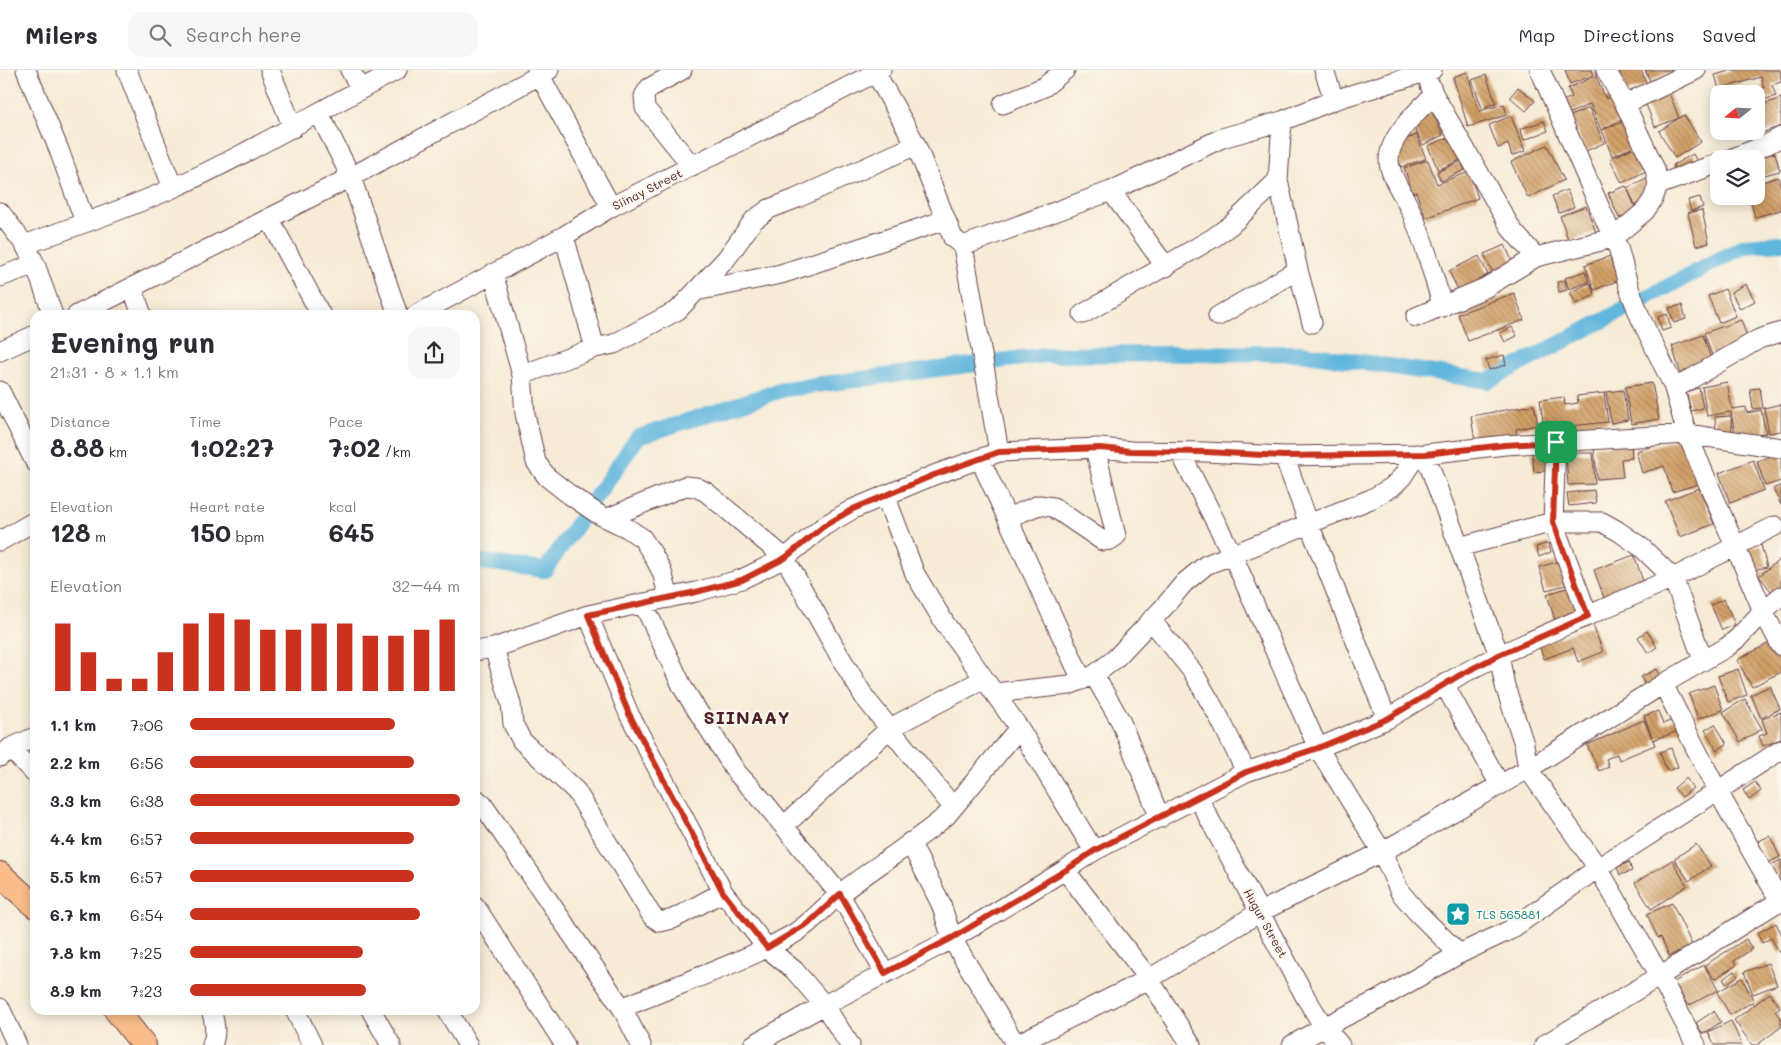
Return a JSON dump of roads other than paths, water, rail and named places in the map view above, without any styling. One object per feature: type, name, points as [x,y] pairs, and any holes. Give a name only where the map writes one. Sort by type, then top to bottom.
[{"type":"main road","points":[[0,874],[30,901]]},
{"type":"main road","points":[[119,1015],[139,1044]]},
{"type":"street","points":[[26,70],[59,150],[85,222]]},
{"type":"street","points":[[127,70],[173,188]]},
{"type":"street","points":[[270,70],[292,128]]},
{"type":"street","points":[[350,70],[361,89]]},
{"type":"street","points":[[26,245],[127,208],[173,188],[292,128],[397,70]]},
{"type":"street","points":[[682,70],[649,88],[644,96],[645,108],[692,166]]},
{"type":"street","points":[[1003,104],[1044,87],[1065,70]]},
{"type":"street","points":[[1324,70],[1334,100]]},
{"type":"street","points":[[1540,70],[1618,246],[1629,288],[1674,389],[1687,434],[1735,547],[1781,646]]},
{"type":"street","points":[[1416,317],[1499,281],[1536,257],[1613,238],[1645,211],[1653,199],[1658,185],[1655,169],[1625,104],[1606,70]]},
{"type":"street","points":[[1625,104],[1696,70]]},
{"type":"street","points":[[877,71],[916,145],[953,238],[963,246],[999,452]]},
{"type":"street","name":"Siinay Street","points":[[425,310],[564,236],[611,207],[877,71]]},
{"type":"street","points":[[963,246],[1111,191],[1222,138],[1282,121],[1334,100],[1427,71],[1434,95],[1512,230],[1536,257]]},
{"type":"street","points":[[86,310],[351,177],[542,72],[611,207]]},
{"type":"street","points":[[1434,95],[1410,117],[1392,146],[1389,160],[1392,174],[1413,214],[1443,306]]},
{"type":"street","points":[[320,113],[351,177],[396,310]]},
{"type":"street","points":[[1282,121],[1278,180],[1312,323]]},
{"type":"street","points":[[1753,150],[1781,137]]},
{"type":"street","points":[[522,375],[595,348],[614,344],[678,310],[726,259],[754,220],[769,209],[916,145]]},
{"type":"street","points":[[1658,185],[1710,166]]},
{"type":"street","points":[[1083,314],[1213,238],[1231,225],[1278,180]]},
{"type":"street","points":[[1111,191],[1166,267]]},
{"type":"street","points":[[0,212],[26,245],[52,310]]},
{"type":"street","points":[[269,218],[318,310]]},
{"type":"street","points":[[696,291],[781,274],[945,220]]},
{"type":"street","points":[[564,236],[595,348]]},
{"type":"street","points":[[0,277],[35,264]]},
{"type":"street","points":[[1218,316],[1298,270]]},
{"type":"street","points":[[492,273],[522,375],[525,414],[536,462],[547,477],[570,495],[642,538],[662,572],[669,598]]},
{"type":"street","points":[[132,287],[140,310]]},
{"type":"street","points":[[1674,389],[1759,339],[1781,332]]},
{"type":"street","points":[[0,350],[30,337]]},
{"type":"street","points":[[0,391],[30,452]]},
{"type":"street","points":[[480,651],[494,648],[588,615],[742,580],[785,558],[824,526],[853,509],[934,475],[999,452],[1095,448],[1284,456],[1421,454],[1505,445],[1687,434],[1781,448]]},
{"type":"street","points":[[1556,442],[1553,522],[1588,616]]},
{"type":"street","points":[[1007,518],[1039,506],[1053,507],[1103,541],[1110,540],[1116,536],[1095,448]]},
{"type":"street","points":[[1180,452],[1232,554],[1318,748],[1382,852],[1400,892],[1459,954]]},
{"type":"street","points":[[784,826],[890,728],[989,686],[1069,685],[1088,678],[1115,659],[1193,574],[1206,565],[1371,499],[1392,488],[1421,454]]},
{"type":"street","points":[[1421,454],[1459,547],[1499,655],[1505,686],[1524,744],[1528,769],[1598,868],[1660,976],[1696,1045]]},
{"type":"street","points":[[1284,456],[1309,524],[1387,719]]},
{"type":"street","points":[[980,459],[1007,518],[1088,678],[1120,720],[1160,818]]},
{"type":"street","points":[[603,516],[685,486],[696,487],[706,492],[785,558],[865,698],[953,807]]},
{"type":"street","points":[[885,495],[916,574],[944,622],[1019,728],[1094,851]]},
{"type":"street","points":[[1459,547],[1553,522],[1602,522],[1640,547],[1673,578],[1703,660]]},
{"type":"street","points":[[0,541],[30,524]]},
{"type":"street","points":[[753,1045],[824,1005],[952,938],[1066,870],[1094,851],[1246,772],[1318,748],[1387,719],[1444,684],[1499,655],[1673,578],[1775,526]]},
{"type":"street","points":[[910,842],[941,904],[952,938],[1015,1045],[1149,979],[1260,912],[1382,852],[1528,769],[1663,684],[1727,647],[1738,638],[1763,610],[1781,596]]},
{"type":"street","points":[[643,603],[688,696],[737,773],[840,894],[885,973]]},
{"type":"street","points":[[588,615],[629,714],[723,892],[767,948],[794,970],[824,1005],[850,1045]]},
{"type":"street","points":[[1151,620],[1193,672],[1220,719],[1246,772]]},
{"type":"street","points":[[494,648],[511,704],[513,724],[522,741],[576,791],[652,916],[660,922],[673,919],[723,892]]},
{"type":"street","points":[[1444,684],[1500,785]]},
{"type":"street","points":[[1545,1045],[1781,901],[1717,790],[1663,684]]},
{"type":"street","points":[[622,1008],[767,948],[810,922],[840,894],[933,827],[953,807],[1019,728]]},
{"type":"street","points":[[30,740],[5,752],[30,770]]},
{"type":"street","points":[[1292,1045],[1378,1000],[1459,954],[1510,930],[1598,868],[1781,750]]},
{"type":"street","name":"Hugur Street","points":[[1198,798],[1324,1027],[1340,1045]]},
{"type":"street","points":[[480,802],[622,1008],[641,1045]]},
{"type":"street","points":[[1066,870],[1149,979],[1190,1045]]},
{"type":"street","points":[[480,914],[564,1045]]},
{"type":"street","points":[[0,1008],[17,1045]]},
{"type":"street","points":[[212,1045],[215,1038],[213,1015]]},
{"type":"street","points":[[297,1015],[312,1045]]},
{"type":"street","points":[[374,1015],[391,1045]]},
{"type":"street","points":[[450,1015],[468,1045]]},
{"type":"waterway","points":[[480,562],[545,570],[638,437],[785,389],[1045,355],[1300,353],[1488,381],[1745,246],[1781,243]]},
{"type":"place","name":"TLS 565881","points":[[1458,914]]},
{"type":"district","name":"SIINAAY","points":[[747,717]]}]
